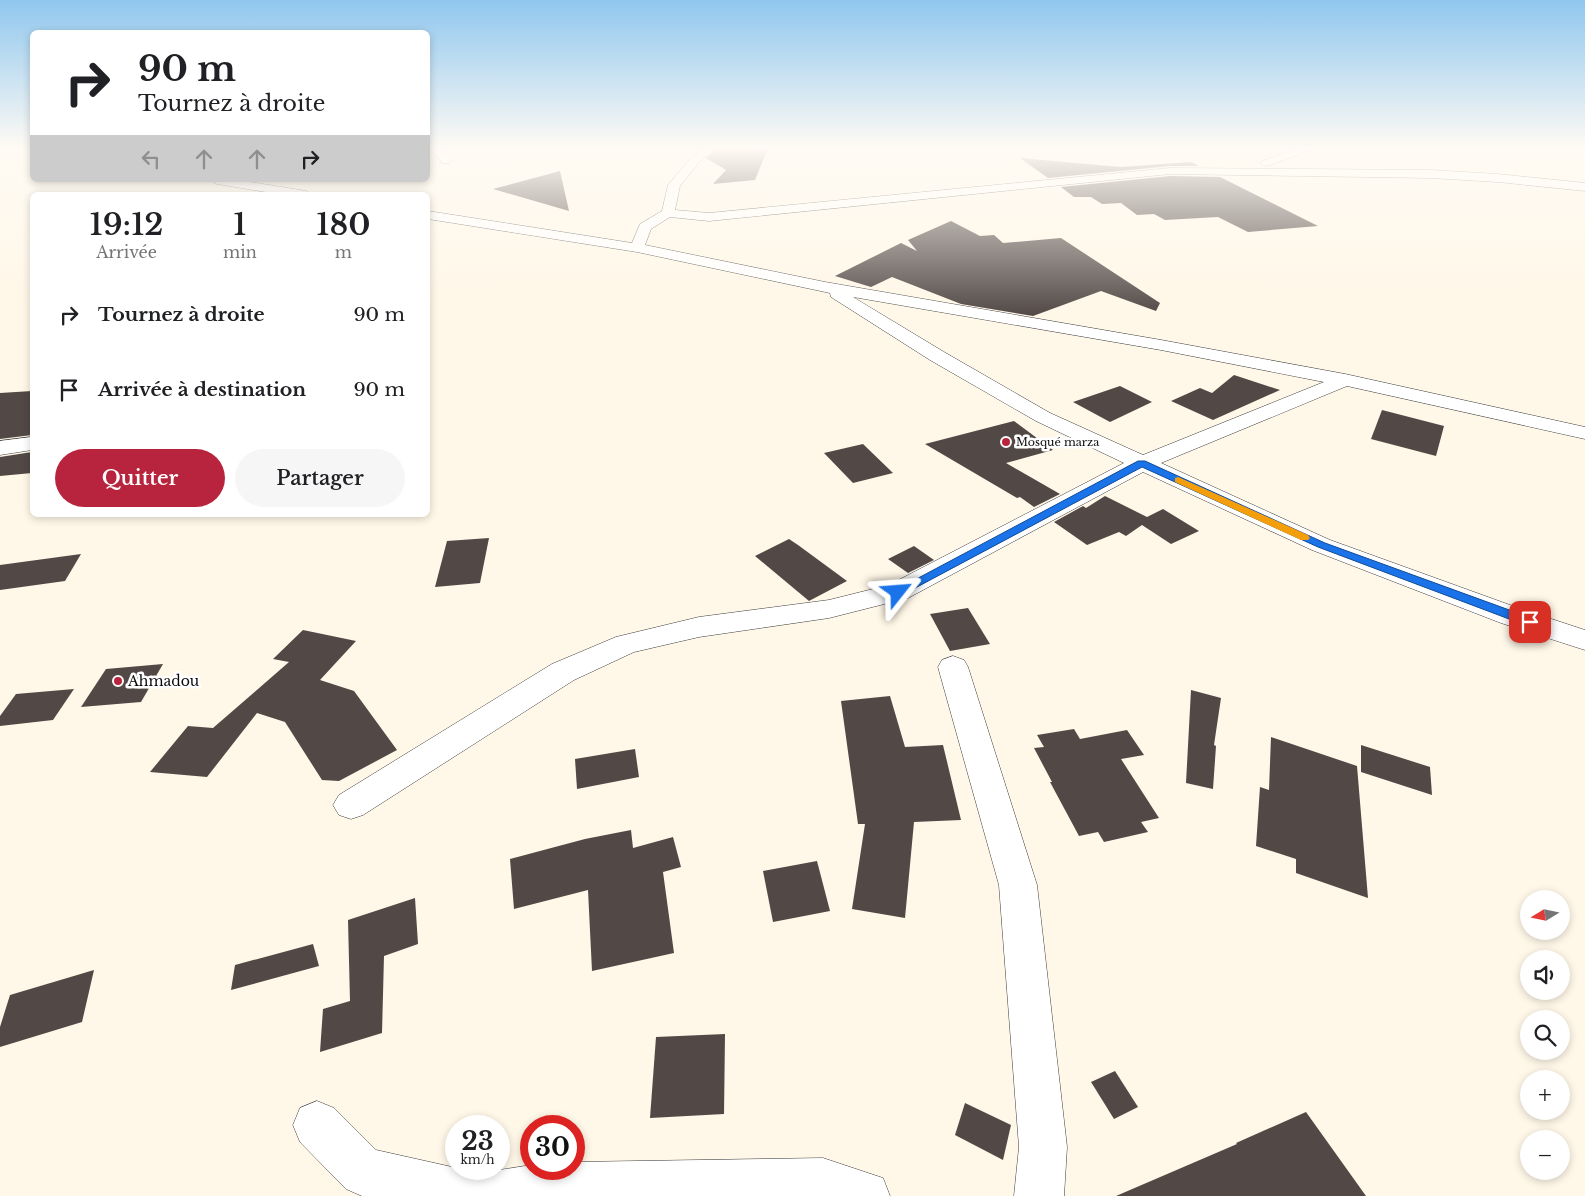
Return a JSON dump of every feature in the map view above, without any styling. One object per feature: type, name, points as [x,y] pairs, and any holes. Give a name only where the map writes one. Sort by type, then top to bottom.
[{"type":"street","points":[[668,213],[670,204]]},
{"type":"street","points":[[637,248],[645,227],[668,213],[709,217],[839,204]]},
{"type":"street","points":[[430,215],[637,248],[825,287],[1161,345],[1345,380],[1585,433]]},
{"type":"street","points":[[825,287],[936,356],[1043,417],[1142,463],[1322,545],[1511,616],[1585,640]]},
{"type":"street","points":[[351,805],[563,672],[626,644],[699,627],[829,609],[898,592],[1142,463],[1345,380]]},
{"type":"street","points":[[0,448],[30,444]]},
{"type":"street","points":[[953,667],[1018,885],[1043,1147],[1039,1196]]},
{"type":"street","points":[[317,1126],[363,1172],[470,1196]]},
{"type":"street","points":[[493,1196],[549,1188],[823,1183],[865,1196]]},
{"type":"building","points":[[544,204],[567,204],[569,211]]},
{"type":"building","points":[[1122,204],[1274,204],[1318,226],[1248,232],[1218,217],[1165,220],[1154,214],[1137,215]]},
{"type":"building","points":[[951,221],[980,236],[994,235],[1003,243],[1061,238],[1160,303],[1156,311],[1101,291],[1033,316],[961,304],[892,277],[871,287],[835,276],[901,243],[917,251],[908,240]]},
{"type":"building","points":[[1234,375],[1280,390],[1213,420],[1171,401],[1200,388],[1212,393]]},
{"type":"building","points":[[1120,386],[1152,402],[1110,422],[1073,402]]},
{"type":"building","points":[[30,391],[30,435],[0,439],[0,393]]},
{"type":"building","points":[[1382,410],[1444,426],[1436,456],[1371,439]]},
{"type":"building","points":[[1014,421],[1053,450],[1006,463],[1060,494],[1034,507],[1020,497],[1017,498],[925,444]]},
{"type":"building","points":[[863,444],[893,473],[853,483],[824,453]]},
{"type":"building","points":[[30,452],[30,473],[0,476],[0,457]]},
{"type":"building","points":[[1105,496],[1147,517],[1163,509],[1199,531],[1171,544],[1142,525],[1126,536],[1119,532],[1087,545],[1054,522],[1083,506],[1086,508]]},
{"type":"building","points":[[489,538],[480,583],[435,587],[447,541]]},
{"type":"building","points":[[789,539],[847,581],[809,601],[755,556]]},
{"type":"building","points":[[914,546],[934,560],[908,573],[888,559]]},
{"type":"building","points":[[81,554],[65,581],[0,590],[0,565]]},
{"type":"building","points":[[968,608],[990,644],[950,651],[930,614]]},
{"type":"building","points":[[303,630],[356,641],[320,680],[354,691],[397,750],[339,781],[322,780],[285,722],[257,713],[207,777],[150,772],[188,726],[213,728],[289,662],[273,659]]},
{"type":"building","points":[[163,664],[141,702],[81,707],[106,669]]},
{"type":"building","points":[[74,689],[53,720],[0,726],[0,716],[16,694]]},
{"type":"building","points":[[1191,690],[1221,698],[1214,745],[1216,746],[1213,789],[1186,783]]},
{"type":"building","points":[[890,696],[905,747],[943,745],[961,820],[914,822],[905,918],[852,909],[865,824],[858,824],[841,701]]},
{"type":"building","points":[[1074,729],[1080,739],[1127,730],[1144,755],[1121,759],[1159,818],[1141,822],[1148,832],[1104,842],[1098,832],[1079,836],[1034,748],[1044,747],[1037,735]]},
{"type":"building","points":[[1271,737],[1357,766],[1368,898],[1296,873],[1296,859],[1256,846],[1260,787],[1269,790]]},
{"type":"building","points":[[1361,745],[1430,767],[1432,795],[1361,772]]},
{"type":"building","points":[[635,749],[639,777],[577,789],[575,759]]},
{"type":"building","points":[[631,830],[633,848],[673,837],[681,867],[663,872],[674,953],[592,971],[588,890],[514,909],[510,859],[585,839]]},
{"type":"building","points":[[817,861],[830,911],[773,922],[763,871]]},
{"type":"building","points":[[415,898],[418,944],[384,956],[382,1033],[320,1052],[323,1009],[350,1001],[348,920]]},
{"type":"building","points":[[313,944],[319,966],[231,990],[235,965]]},
{"type":"building","points":[[94,970],[82,1022],[0,1047],[0,1027],[10,995]]},
{"type":"building","points":[[725,1034],[724,1114],[650,1118],[656,1037]]},
{"type":"building","points":[[1115,1071],[1138,1107],[1114,1119],[1091,1082]]},
{"type":"building","points":[[965,1103],[1011,1125],[1003,1160],[955,1135]]},
{"type":"building","points":[[1306,1112],[1366,1196],[1116,1196],[1237,1144]]},
{"type":"slow traffic","points":[[1178,480],[1305,538]]},
{"type":"place","name":"Mosqué marza","points":[[1006,442]]},
{"type":"place","name":"Ahmadou","points":[[118,681]]},
{"type":"route","points":[[898,592],[1142,463],[1322,545],[1530,622]]}]
